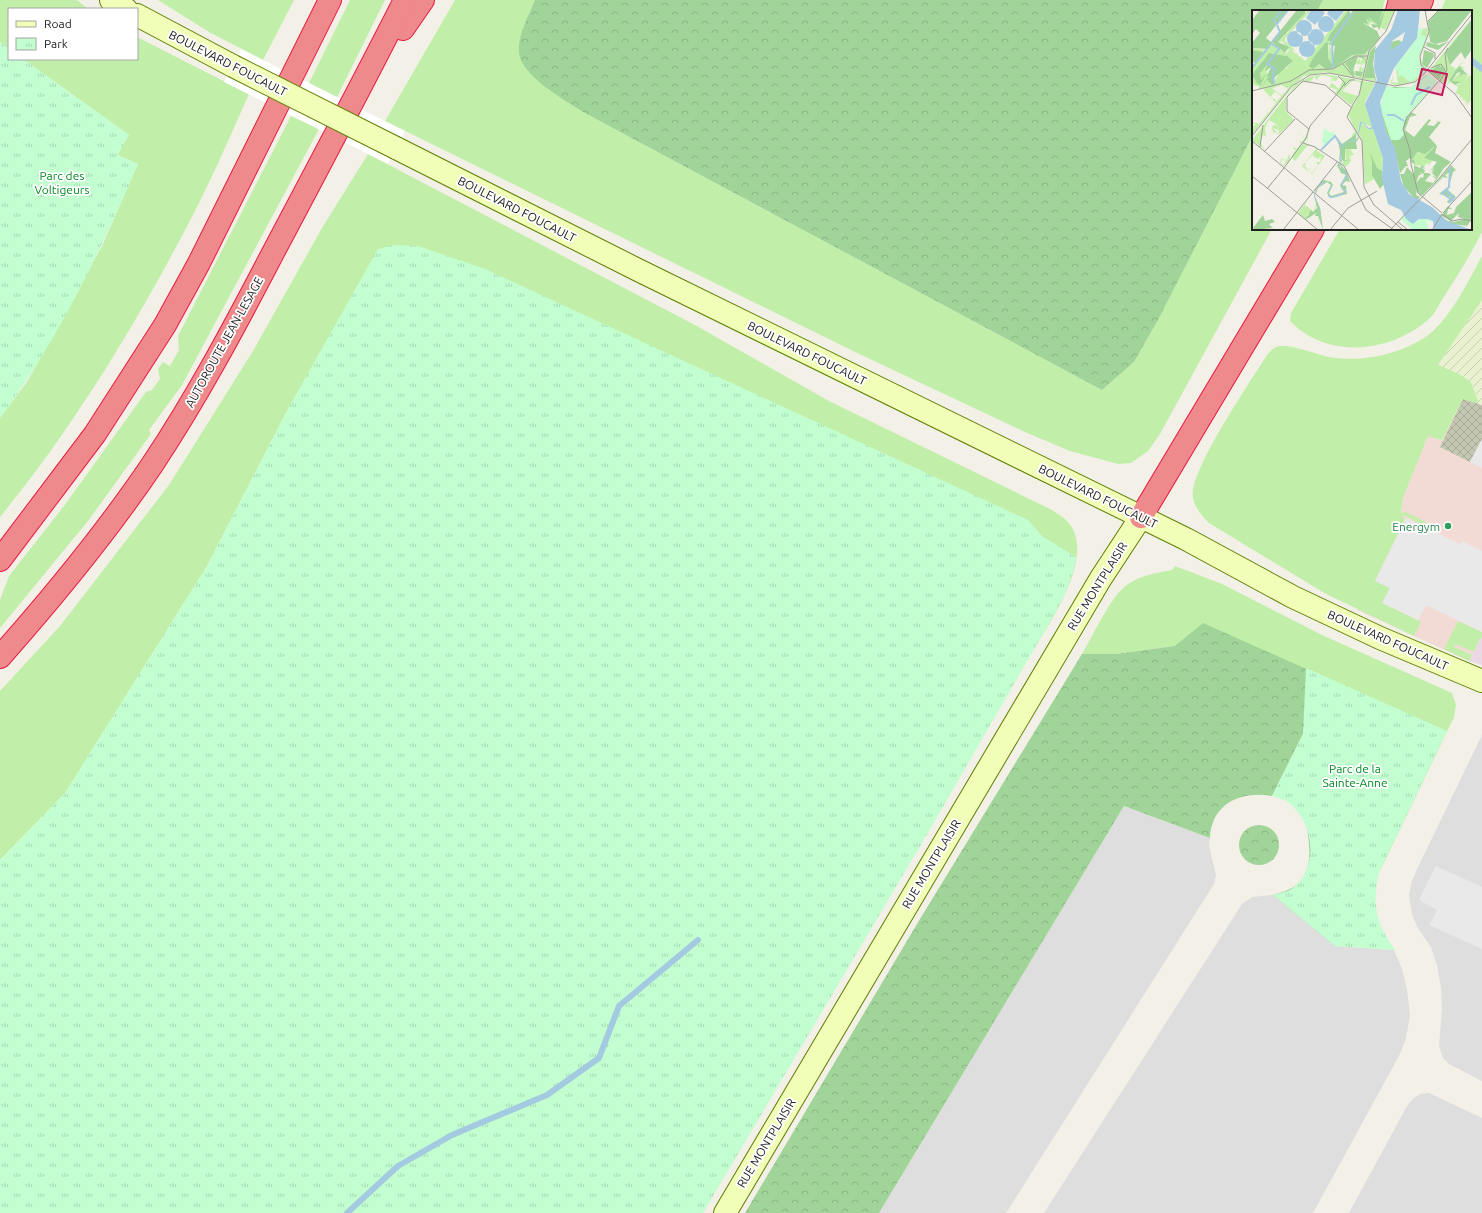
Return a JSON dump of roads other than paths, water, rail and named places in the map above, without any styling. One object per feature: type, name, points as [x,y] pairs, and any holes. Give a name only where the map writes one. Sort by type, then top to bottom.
[{"type":"highway","points":[[0,560],[87,445],[168,319],[199,263],[330,0]]},
{"type":"highway","name":"AUTOROUTE JEAN-LESAGE","points":[[0,657],[101,536],[164,446],[225,342],[350,108],[405,0]]},
{"type":"highway","points":[[350,108],[423,0]]},
{"type":"highway","points":[[1397,10],[1400,0]]},
{"type":"highway","points":[[1417,10],[1422,0]]},
{"type":"highway","points":[[1141,517],[1312,230]]},
{"type":"street","points":[[111,0],[124,8]]},
{"type":"street","name":"BOULEVARD FOUCAULT","points":[[138,16],[232,66],[638,270],[1141,517],[1330,615],[1482,681]]},
{"type":"street","name":"RUE MONTPLAISIR","points":[[725,1213],[1101,578],[1141,517]]},
{"type":"waterway","points":[[1472,61],[1482,69]]},
{"type":"waterway","points":[[347,1213],[398,1166],[452,1135],[547,1095],[599,1058],[619,1006],[698,940]]},
{"type":"place","name":"Energym","points":[[1448,526]]},
{"type":"park label","name":"Parc des Voltigeurs","points":[[62,182]]},
{"type":"park label","name":"Parc de la Sainte-Anne","points":[[1355,775]]}]
